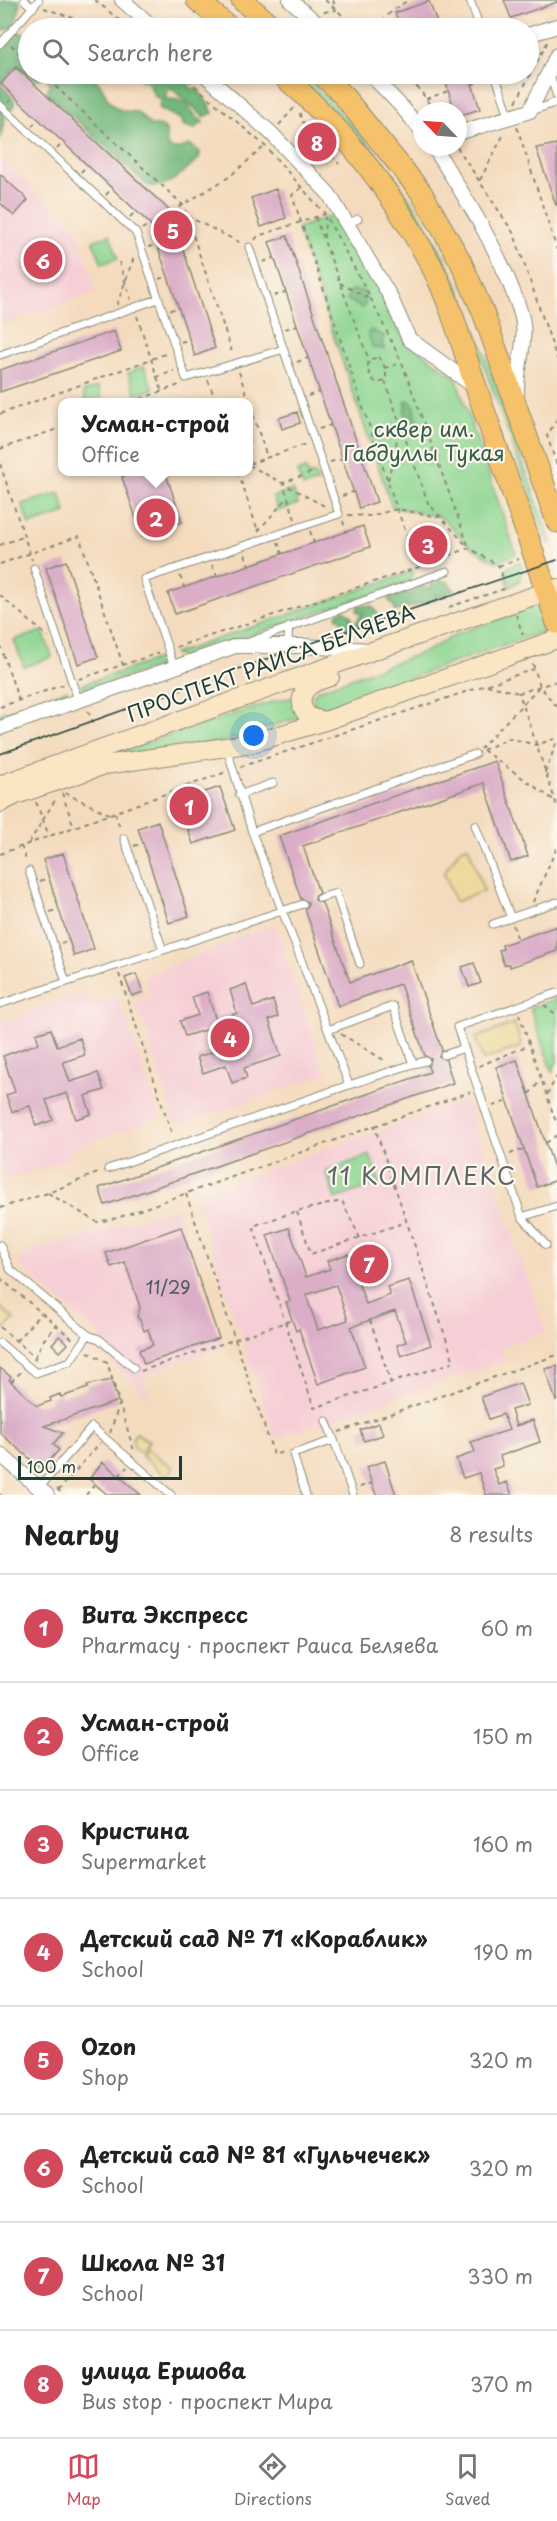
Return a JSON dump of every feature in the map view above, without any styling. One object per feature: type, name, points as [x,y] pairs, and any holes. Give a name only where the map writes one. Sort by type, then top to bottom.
[{"type":"main road","points":[[197,0],[218,18]]},
{"type":"main road","points":[[242,0],[270,18]]},
{"type":"main road","points":[[283,84],[315,103],[346,140],[398,210],[420,246],[453,311],[476,388],[552,590],[557,623]]},
{"type":"main road","points":[[332,84],[342,94],[426,202],[460,260],[483,312],[557,522]]},
{"type":"street","points":[[122,0],[143,18]]},
{"type":"street","points":[[290,0],[311,18]]},
{"type":"street","points":[[539,32],[557,26]]},
{"type":"street","points":[[467,130],[530,111],[557,55]]},
{"type":"street","points":[[215,84],[271,133],[353,221],[395,293],[409,339],[476,388]]},
{"type":"street","points":[[379,84],[413,120]]},
{"type":"street","points":[[439,156],[501,261],[520,310],[523,324],[516,376],[518,410]]},
{"type":"street","name":"ПРОСПЕКТ РАИСА БЕЛЯЕВА","points":[[0,785],[375,650],[552,590]]},
{"type":"street","points":[[0,803],[105,765],[253,743],[325,721],[557,639]]},
{"type":"street","points":[[0,728],[236,646],[375,650]]},
{"type":"street","points":[[325,721],[311,717],[303,709],[301,701],[303,693],[310,685],[356,666],[375,650]]},
{"type":"street","points":[[0,1454],[43,1491]]},
{"type":"lane","points":[[24,0],[33,8]]},
{"type":"lane","points":[[470,0],[476,18]]},
{"type":"lane","points":[[24,18],[40,3]]},
{"type":"lane","points":[[2,41],[18,24]]},
{"type":"lane","points":[[549,72],[557,96]]},
{"type":"lane","points":[[499,84],[512,117]]},
{"type":"lane","points":[[530,111],[557,102]]},
{"type":"lane","points":[[0,105],[136,232],[186,378],[284,349]]},
{"type":"lane","points":[[174,668],[144,579],[340,514],[249,247]]},
{"type":"lane","points":[[0,355],[158,299]]},
{"type":"lane","points":[[34,568],[78,700]]},
{"type":"lane","points":[[236,646],[447,571]]},
{"type":"lane","points":[[289,627],[288,639],[294,646]]},
{"type":"lane","points":[[226,747],[252,832],[330,1029],[349,1085]]},
{"type":"lane","points":[[252,832],[475,754]]},
{"type":"lane","points":[[239,795],[273,783]]},
{"type":"lane","points":[[475,825],[511,918]]},
{"type":"lane","points":[[124,838],[163,950]]},
{"type":"lane","points":[[29,871],[66,982]]},
{"type":"lane","points":[[320,898],[336,893],[360,964]]},
{"type":"lane","points":[[493,924],[557,902]]},
{"type":"lane","points":[[0,1004],[303,904]]},
{"type":"lane","points":[[546,1245],[522,1217],[457,1027],[557,993]]},
{"type":"lane","points":[[330,1029],[393,1006],[413,1064]]},
{"type":"lane","points":[[444,1055],[464,1048]]},
{"type":"lane","points":[[108,1169],[398,1068],[426,1061]]},
{"type":"lane","points":[[522,1217],[557,1206]]},
{"type":"lane","points":[[0,1245],[10,1269],[88,1335],[99,1339],[134,1368]]},
{"type":"lane","points":[[0,1343],[36,1373],[70,1361],[88,1335]]},
{"type":"lane","points":[[326,1421],[352,1493]]},
{"type":"lane","points":[[43,1491],[92,1427],[171,1495]]},
{"type":"lane","points":[[306,1495],[293,1454],[332,1437]]},
{"type":"path","points":[[95,0],[117,18]]},
{"type":"path","points":[[325,0],[346,18]]},
{"type":"path","points":[[385,18],[408,0]]},
{"type":"path","points":[[40,3],[77,18]]},
{"type":"path","points":[[539,59],[549,40]]},
{"type":"path","points":[[2,41],[18,53]]},
{"type":"path","points":[[53,84],[183,205],[247,398]]},
{"type":"path","points":[[193,84],[265,146],[325,214],[373,301],[402,363],[469,548]]},
{"type":"path","points":[[413,84],[428,102]]},
{"type":"path","points":[[525,84],[512,109],[512,117],[557,250]]},
{"type":"path","points":[[426,99],[448,92]]},
{"type":"path","points":[[295,107],[300,112],[301,120],[339,164]]},
{"type":"path","points":[[480,182],[512,117]]},
{"type":"path","points":[[171,213],[229,177],[265,146]]},
{"type":"path","points":[[463,156],[514,234],[557,359]]},
{"type":"path","points":[[302,187],[292,195],[397,509],[419,567]]},
{"type":"path","points":[[187,216],[249,247],[258,236],[325,214]]},
{"type":"path","points":[[324,241],[325,214]]},
{"type":"path","points":[[315,217],[369,360],[367,365],[372,380],[377,383],[385,381]]},
{"type":"path","points":[[114,315],[140,243]]},
{"type":"path","points":[[256,265],[274,258]]},
{"type":"path","points":[[119,262],[162,392]]},
{"type":"path","points":[[340,283],[373,301]]},
{"type":"path","points":[[267,298],[285,292]]},
{"type":"path","points":[[278,332],[297,325]]},
{"type":"path","points":[[0,414],[176,350]]},
{"type":"path","points":[[369,360],[378,357],[387,375],[385,381],[428,503],[439,518],[469,548],[499,566],[503,578]]},
{"type":"path","points":[[289,365],[308,358]]},
{"type":"path","points":[[384,368],[402,363]]},
{"type":"path","points":[[157,376],[182,368]]},
{"type":"path","points":[[206,372],[215,398]]},
{"type":"path","points":[[144,398],[178,386],[186,378]]},
{"type":"path","points":[[300,398],[319,392]]},
{"type":"path","points":[[253,415],[267,458]]},
{"type":"path","points":[[557,419],[547,436],[557,465]]},
{"type":"path","points":[[388,482],[401,424]]},
{"type":"path","points":[[312,432],[331,425]]},
{"type":"path","points":[[0,449],[58,429]]},
{"type":"path","points":[[253,463],[314,441]]},
{"type":"path","points":[[283,483],[342,459]]},
{"type":"path","points":[[0,464],[31,553],[34,568]]},
{"type":"path","points":[[253,466],[340,514],[370,516],[397,509],[439,518]]},
{"type":"path","points":[[240,476],[261,540]]},
{"type":"path","points":[[283,483],[298,527]]},
{"type":"path","points":[[334,499],[353,492]]},
{"type":"path","points":[[258,531],[288,497]]},
{"type":"path","points":[[0,545],[25,536]]},
{"type":"path","points":[[0,564],[79,536],[123,665]]},
{"type":"path","points":[[242,546],[249,565]]},
{"type":"path","points":[[0,707],[72,681],[419,567],[469,548]]},
{"type":"path","points":[[210,557],[216,576]]},
{"type":"path","points":[[499,566],[525,557]]},
{"type":"path","points":[[177,568],[184,587]]},
{"type":"path","points":[[449,607],[507,588]]},
{"type":"path","points":[[0,595],[61,649]]},
{"type":"path","points":[[515,613],[524,638]]},
{"type":"path","points":[[0,645],[19,701]]},
{"type":"path","points":[[532,664],[540,686],[557,707]]},
{"type":"path","points":[[0,854],[232,770],[534,669]]},
{"type":"path","points":[[485,685],[519,693],[557,681]]},
{"type":"path","points":[[475,754],[540,686]]},
{"type":"path","points":[[519,693],[557,806]]},
{"type":"path","points":[[475,754],[510,738],[536,745],[557,739]]},
{"type":"path","points":[[546,773],[557,739]]},
{"type":"path","points":[[483,750],[555,801]]},
{"type":"path","points":[[32,790],[49,836]]},
{"type":"path","points":[[29,843],[61,791],[110,814]]},
{"type":"path","points":[[115,813],[124,838]]},
{"type":"path","points":[[21,846],[29,871]]},
{"type":"path","points":[[529,911],[557,847]]},
{"type":"path","points":[[511,918],[518,940]]},
{"type":"path","points":[[116,965],[176,1145]]},
{"type":"path","points":[[537,1000],[557,1015]]},
{"type":"path","points":[[517,1007],[557,1125]]},
{"type":"path","points":[[330,1029],[398,1068]]},
{"type":"path","points":[[472,1070],[529,1045]]},
{"type":"path","points":[[546,1095],[557,1076]]},
{"type":"path","points":[[529,1094],[541,1080]]},
{"type":"path","points":[[48,1193],[96,1222],[117,1218],[479,1089]]},
{"type":"path","points":[[486,1108],[508,1101]]},
{"type":"path","points":[[360,1238],[342,1201],[297,1211],[253,1226],[314,1408],[454,1362],[374,1125]]},
{"type":"path","points":[[546,1143],[557,1135]]},
{"type":"path","points":[[502,1157],[524,1149]]},
{"type":"path","points":[[0,1208],[48,1193],[108,1169]]},
{"type":"path","points":[[186,1194],[274,1455],[293,1448]]},
{"type":"path","points":[[297,1211],[311,1254],[406,1222]]},
{"type":"path","points":[[0,1278],[82,1346],[107,1362],[137,1466]]},
{"type":"path","points":[[16,1341],[41,1313]]},
{"type":"path","points":[[12,1382],[29,1367],[43,1341],[63,1314]]},
{"type":"path","points":[[134,1368],[140,1372],[292,1320]]},
{"type":"path","points":[[370,1320],[391,1383]]},
{"type":"path","points":[[0,1327],[35,1357]]},
{"type":"path","points":[[332,1437],[557,1355]]},
{"type":"path","points":[[54,1495],[106,1439],[115,1422],[120,1402]]},
{"type":"path","points":[[352,1493],[372,1483]]},
{"type":"path","points":[[86,1495],[95,1484]]},
{"type":"shaded area","points":[[0,158],[77,229],[96,292],[0,325]]},
{"type":"shaded area","points":[[274,924],[326,1074],[177,1126],[135,1001],[150,996],[144,976]]},
{"type":"shaded area","points":[[88,991],[92,1004],[117,994],[160,1118],[71,1149],[73,1157],[6,1180],[0,1161],[0,1022]]},
{"type":"shaded area","points":[[466,1100],[546,1332],[502,1347],[506,1360],[275,1439],[194,1195]]},
{"type":"shaded area","points":[[176,1208],[224,1347],[147,1374],[143,1377],[149,1397],[95,1347],[101,1335],[19,1266],[19,1259],[24,1254]]},
{"type":"green space","points":[[3,0],[19,0],[20,7],[14,26],[0,32],[0,5]]},
{"type":"green space","points":[[18,32],[18,67],[16,66],[0,84],[0,48]]},
{"type":"green space","points":[[0,84],[14,100],[14,107],[6,113],[0,139]]},
{"type":"green space","points":[[51,84],[100,84],[111,104],[125,111],[137,112],[151,126],[160,126],[166,130],[167,145],[170,148],[191,145],[200,152],[199,159],[170,182],[148,186],[46,92]]},
{"type":"green space","points":[[149,84],[188,84],[191,89],[196,88],[200,92],[213,113],[203,117],[172,88],[167,90],[166,99],[182,101],[203,122],[194,129],[183,125],[182,120],[159,108],[161,97],[155,97]]},
{"type":"green space","points":[[303,84],[311,84],[326,98],[374,150],[416,208],[434,239],[477,332],[551,543],[547,544],[478,351],[437,258],[412,213],[384,170],[341,120]]},
{"type":"green space","name":"сквер им. Габдуллы Тукая","points":[[328,217],[342,220],[405,340],[456,378],[516,554],[496,562],[471,547],[441,517],[392,507],[297,228]]},
{"type":"green space","points":[[110,235],[118,258],[102,264],[93,241]]},
{"type":"green space","points":[[351,290],[362,291],[366,295],[365,306],[361,308],[347,299]]},
{"type":"green space","points":[[371,330],[384,336],[382,343],[384,349],[373,348],[368,333]]},
{"type":"green space","points":[[144,366],[153,389],[136,395],[128,373]]},
{"type":"green space","points":[[98,387],[102,398],[85,398],[83,392]]},
{"type":"green space","points":[[408,400],[414,405],[420,426],[414,433],[410,431],[404,410],[407,406],[405,402]]},
{"type":"green space","points":[[428,450],[433,452],[435,457],[433,462],[428,464],[423,462],[421,457],[423,452]]},
{"type":"green space","points":[[306,469],[309,476],[315,474],[318,482],[303,487],[297,472]]},
{"type":"green space","points":[[293,490],[298,504],[278,511],[273,497]]},
{"type":"green space","points":[[60,493],[66,513],[29,525],[22,504]]},
{"type":"green space","points":[[520,562],[522,568],[519,581],[509,587],[505,572],[508,567]]},
{"type":"green space","points":[[414,571],[410,581],[182,658],[174,654]]},
{"type":"green space","points":[[432,578],[448,582],[455,591],[442,597],[435,594],[438,599],[394,612],[395,608],[388,599],[389,596],[398,596],[398,592],[410,594],[420,585],[431,589]]},
{"type":"green space","points":[[542,604],[549,629],[323,709],[314,706],[313,695],[318,690],[427,651],[459,633]]},
{"type":"green space","points":[[358,605],[372,606],[380,617],[348,629],[339,628],[342,620],[336,617],[338,613],[344,610],[352,616],[351,623],[355,623],[362,614],[357,611]]},
{"type":"green space","points":[[43,631],[52,657],[24,667],[14,640]]},
{"type":"green space","points":[[165,657],[163,665],[83,691],[81,685]]},
{"type":"green space","points":[[67,690],[64,698],[0,720],[0,714]]},
{"type":"green space","points":[[297,697],[303,716],[226,741],[103,757],[278,700]]},
{"type":"green space","points":[[557,998],[557,1062],[552,1072],[530,1008]]},
{"type":"green space","points":[[370,1155],[380,1183],[335,1199],[326,1171]]},
{"type":"sand","points":[[468,846],[484,891],[455,902],[444,872],[461,848]]},
{"type":"sand","points":[[514,1023],[522,1046],[483,1060],[476,1038]]},
{"type":"sand","points":[[0,1307],[14,1319],[5,1329],[0,1324]]},
{"type":"sand","points":[[136,1433],[149,1441],[141,1453],[134,1447],[132,1439]]},
{"type":"sand","points":[[147,1449],[172,1467],[173,1469],[166,1476],[142,1456]]},
{"type":"building","points":[[504,0],[557,0],[557,2],[511,18]]},
{"type":"building","points":[[429,1],[435,18],[397,18],[395,13]]},
{"type":"building","points":[[16,67],[18,84],[34,84],[171,212],[215,348],[195,356],[150,224],[1,84]]},
{"type":"building","points":[[446,84],[472,84],[480,109],[467,113],[467,102],[452,102]]},
{"type":"building","points":[[557,144],[557,205],[556,205],[536,148]]},
{"type":"building","points":[[0,174],[28,200],[14,216],[0,203]]},
{"type":"building","points":[[276,189],[286,218],[261,227],[251,198]]},
{"type":"building","points":[[287,236],[377,502],[359,508],[269,242]]},
{"type":"building","points":[[114,331],[121,351],[0,392],[0,370]]},
{"type":"building","points":[[297,412],[300,423],[282,429],[279,418]]},
{"type":"building","points":[[167,476],[182,522],[142,536],[122,477]]},
{"type":"building","points":[[363,526],[370,547],[175,614],[168,593]]},
{"type":"building","points":[[438,535],[442,546],[440,550],[419,557],[415,543]]},
{"type":"building","points":[[66,561],[98,657],[78,664],[46,568]]},
{"type":"building","points":[[495,761],[528,856],[511,862],[484,783],[303,846],[319,893],[315,896],[315,900],[322,903],[350,982],[411,960],[442,1050],[439,1056],[446,1060],[453,1083],[105,1205],[99,1188],[430,1072],[428,1066],[431,1059],[425,1056],[400,984],[338,1006],[305,909],[308,902],[301,899],[279,836]]},
{"type":"building","points":[[220,787],[235,830],[193,844],[178,801]]},
{"type":"building","points":[[158,821],[189,916],[169,923],[138,828]]},
{"type":"building","points":[[63,853],[94,949],[74,956],[43,860]]},
{"type":"building","points":[[557,926],[557,951],[510,967],[509,964],[504,965],[499,950],[503,949],[502,945]]},
{"type":"building","points":[[474,963],[481,983],[469,987],[462,967]]},
{"type":"building","points":[[136,974],[143,992],[132,996],[125,978]]},
{"type":"building","points":[[246,984],[253,1007],[273,1000],[278,1017],[269,1020],[281,1056],[244,1068],[247,1078],[232,1083],[226,1065],[203,1073],[197,1057],[219,1050],[212,1028],[185,1036],[180,1021],[198,1015],[192,997],[207,992],[216,1020],[237,1013],[230,990]]},
{"type":"building","points":[[51,1029],[57,1046],[80,1038],[85,1055],[63,1062],[70,1082],[98,1073],[104,1090],[85,1096],[91,1114],[76,1119],[67,1093],[46,1100],[53,1120],[36,1126],[30,1106],[12,1112],[6,1095],[15,1092],[3,1056],[39,1043],[36,1034]]},
{"type":"building","points":[[517,1060],[557,1176],[557,1180],[537,1187],[496,1067]]},
{"type":"building","points":[[181,1227],[219,1338],[144,1364],[139,1350],[153,1345],[148,1329],[144,1331],[137,1317],[140,1307],[125,1262],[111,1267],[106,1253]]},
{"type":"building","points":[[289,1228],[306,1277],[330,1269],[327,1261],[348,1254],[366,1304],[390,1295],[387,1287],[409,1280],[431,1345],[401,1356],[397,1345],[406,1342],[395,1311],[351,1327],[365,1367],[318,1384],[299,1329],[296,1331],[286,1302],[290,1301],[267,1235]],"holes":[[[336,1285],[348,1320],[318,1330],[306,1295]]]},
{"type":"building","points":[[59,1336],[68,1344],[60,1352],[52,1344]]},
{"type":"building","points":[[557,1366],[557,1400],[556,1401],[545,1369]]},
{"type":"building","points":[[0,1368],[11,1377],[9,1380],[37,1406],[51,1401],[50,1398],[60,1394],[61,1397],[88,1388],[87,1385],[111,1380],[118,1401],[44,1426],[63,1433],[53,1444],[59,1450],[42,1469],[0,1433]]},
{"type":"building","points":[[520,1383],[528,1405],[511,1410],[516,1426],[533,1420],[540,1442],[500,1456],[503,1466],[493,1469],[499,1485],[507,1482],[512,1495],[486,1495],[479,1473],[463,1478],[456,1459],[475,1452],[471,1442],[509,1430],[503,1414],[489,1419],[481,1397]]},
{"type":"building","points":[[379,1423],[383,1435],[364,1441],[360,1430]]},
{"type":"building","points":[[385,1461],[396,1495],[376,1495],[366,1467]]},
{"type":"building","points":[[103,1462],[141,1495],[108,1495],[89,1479]]},
{"type":"tram line","points":[[0,754],[303,646],[557,560]]},
{"type":"place","name":"улица Ершова","points":[[317,142]]},
{"type":"place","name":"Ozon","points":[[173,230]]},
{"type":"place","name":"Детский сад № 81 «Гульчечек»","points":[[43,260]]},
{"type":"place","name":"Усман-строй","points":[[156,518]]},
{"type":"place","name":"Кристина","points":[[428,545]]},
{"type":"place","name":"Вита Экспресс","points":[[189,806]]},
{"type":"place","name":"Детский сад № 71 «Кораблик»","points":[[230,1038]]},
{"type":"place","name":"Школа № 31","points":[[369,1264]]},
{"type":"district","name":"11 КОМПЛЕКС","points":[[422,1177]]}]
